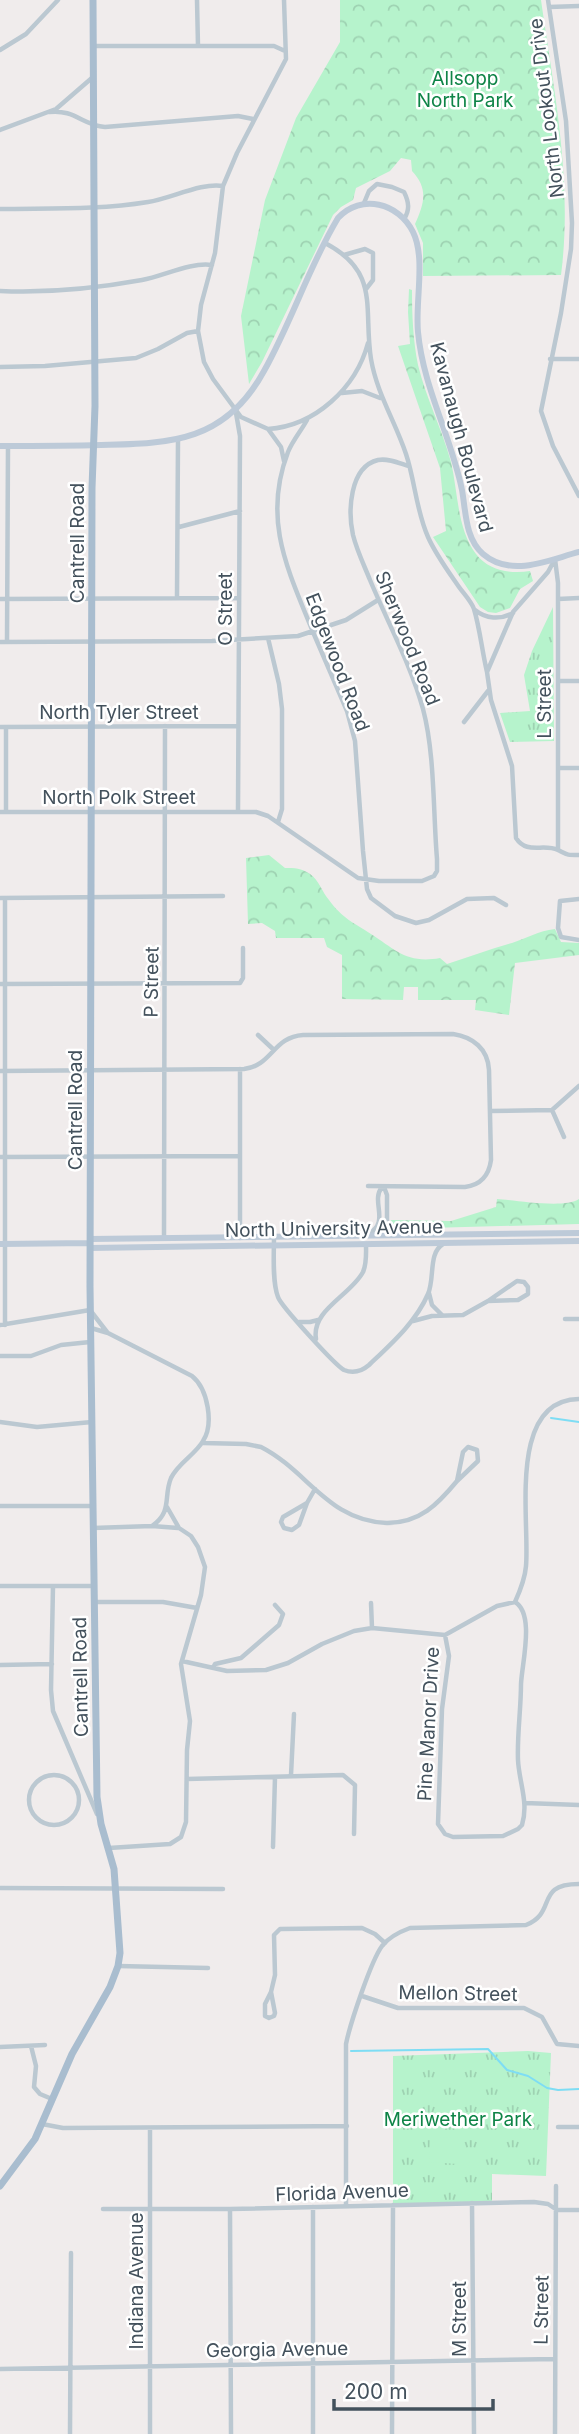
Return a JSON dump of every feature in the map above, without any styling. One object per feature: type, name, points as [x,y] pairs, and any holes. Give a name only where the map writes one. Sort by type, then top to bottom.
[{"type":"main road","name":"Cantrell Road","points":[[0,2186],[29,2148],[72,2054],[110,1987],[118,1966],[120,1931],[116,1887],[97,1797],[90,1342],[92,488],[95,445],[93,0]]},
{"type":"street","points":[[0,50],[26,34],[58,0]]},
{"type":"street","points":[[197,0],[198,46]]},
{"type":"street","points":[[284,0],[285,62],[253,119],[223,186],[212,265],[201,305],[198,331],[208,371],[243,419],[268,429],[289,427],[307,420],[341,393],[360,365],[369,338]]},
{"type":"street","name":"North Lookout Drive","points":[[548,0],[566,121],[572,223],[561,313],[542,397],[541,415],[565,472],[579,496]]},
{"type":"street","points":[[549,7],[579,6]]},
{"type":"street","points":[[93,46],[274,46],[285,52]]},
{"type":"street","points":[[0,130],[56,109],[93,76]]},
{"type":"street","points":[[49,112],[68,112],[93,125],[105,127],[239,116],[253,119]]},
{"type":"street","points":[[7,641],[4,446],[146,445],[178,440],[209,427],[235,409],[265,370],[325,243],[343,213],[353,206],[365,203],[383,206],[404,219],[408,214],[404,192],[381,184],[375,185],[369,191],[365,203]]},
{"type":"street","points":[[0,209],[94,207],[148,202],[209,186],[223,186]]},
{"type":"street","name":"Kavanaugh Boulevard","points":[[404,219],[413,232],[418,247],[416,313],[422,357],[455,459],[471,536],[483,554],[504,565],[524,566],[579,552]]},
{"type":"street","points":[[325,243],[344,255],[356,269],[366,289],[370,311],[371,360],[380,398],[396,425],[428,537],[474,607],[480,613],[492,617],[505,617],[513,612],[548,572],[555,558]]},
{"type":"street","points":[[344,255],[365,248],[373,253],[373,280],[366,289]]},
{"type":"street","points":[[0,291],[35,291],[145,279],[200,264],[212,265]]},
{"type":"street","points":[[0,367],[136,358],[187,333],[198,331]]},
{"type":"street","points":[[550,359],[579,359]]},
{"type":"street","points":[[341,393],[362,391],[380,398]]},
{"type":"street","name":"O Street","points":[[235,409],[240,427],[238,811]]},
{"type":"street","name":"Edgewood Road","points":[[307,420],[292,444],[284,465],[277,507],[279,539],[289,575],[347,711],[354,734],[369,894],[373,901],[395,916],[412,923],[429,920],[467,900],[494,898],[506,905]]},
{"type":"street","points":[[268,429],[281,447],[284,465]]},
{"type":"street","points":[[177,597],[178,440]]},
{"type":"street","name":"Sherwood Road","points":[[366,880],[430,880],[437,871],[425,716],[354,537],[351,512],[354,488],[362,471],[373,461],[388,460],[409,466]]},
{"type":"street","points":[[179,527],[240,511]]},
{"type":"street","name":"L Street","points":[[555,558],[558,599],[558,849]]},
{"type":"street","points":[[0,599],[239,598]]},
{"type":"street","points":[[558,599],[579,598]]},
{"type":"street","points":[[0,642],[268,638],[313,632],[346,620],[378,600]]},
{"type":"street","points":[[474,607],[489,690],[512,766],[515,834],[518,842],[527,848],[558,849],[563,854],[579,855]]},
{"type":"street","points":[[487,672],[513,612]]},
{"type":"street","points":[[268,638],[282,709],[282,809],[278,822]]},
{"type":"street","points":[[558,681],[579,681]]},
{"type":"street","points":[[464,722],[489,690]]},
{"type":"street","name":"P Street","points":[[164,1239],[165,726]]},
{"type":"street","name":"North Tyler Street","points":[[3,727],[239,726]]},
{"type":"street","points":[[3,727],[3,812]]},
{"type":"street","points":[[558,768],[579,768]]},
{"type":"street","name":"North Polk Street","points":[[3,812],[260,813],[278,822],[347,872],[366,880]]},
{"type":"street","points":[[108,1333],[90,1310],[3,1325],[3,898],[223,896]]},
{"type":"street","points":[[579,899],[560,901],[558,928],[562,938],[579,940]]},
{"type":"street","points":[[3,984],[240,982],[243,978],[243,948]]},
{"type":"street","points":[[258,1035],[274,1049]]},
{"type":"street","points":[[2,1071],[240,1069],[257,1066],[288,1037],[303,1035],[464,1036],[477,1044],[487,1056],[490,1111],[490,1167],[480,1182],[465,1187],[368,1186]]},
{"type":"street","points":[[240,1069],[240,1238]]},
{"type":"street","points":[[490,1111],[552,1110],[579,1086]]},
{"type":"street","points":[[552,1110],[564,1137]]},
{"type":"street","points":[[2,1157],[239,1156]]},
{"type":"street","points":[[366,1235],[378,1225],[378,1194],[383,1186]]},
{"type":"street","points":[[383,1186],[387,1195],[387,1225],[398,1236]]},
{"type":"street","name":"North University Avenue","points":[[90,1243],[164,1239],[579,1233]]},
{"type":"street","points":[[274,1237],[277,1296],[282,1306],[345,1370],[356,1372],[369,1365],[412,1321],[429,1293]]},
{"type":"street","name":"North University Avenue","points":[[2,1244],[274,1246],[579,1241]]},
{"type":"street","points":[[420,1242],[434,1253]]},
{"type":"street","points":[[443,1315],[432,1306],[429,1293],[434,1253],[447,1242]]},
{"type":"street","points":[[316,1342],[318,1320],[363,1273],[366,1243]]},
{"type":"street","points":[[412,1321],[443,1315],[463,1315],[517,1281],[524,1282],[528,1287],[528,1294],[523,1299],[488,1301]]},
{"type":"street","points":[[565,1319],[579,1319]]},
{"type":"street","points":[[299,1322],[318,1320]]},
{"type":"street","points":[[90,1328],[108,1333],[196,1379],[205,1392],[207,1405],[207,1433],[203,1443],[172,1476],[167,1507],[178,1528],[194,1540],[204,1562],[204,1583],[181,1672],[190,1721],[187,1822],[178,1840],[158,1846],[109,1848]]},
{"type":"street","points":[[0,1356],[31,1356],[61,1345],[90,1342]]},
{"type":"street","points":[[579,1399],[557,1402],[547,1410],[529,1451],[525,1486],[526,1566],[515,1602],[523,1609],[527,1622],[518,1757],[525,1803],[579,1805]]},
{"type":"street","points":[[0,1422],[37,1427],[92,1422]]},
{"type":"street","points":[[203,1443],[261,1447],[342,1511],[358,1519],[374,1522],[409,1521],[438,1504],[478,1461],[478,1452],[473,1448],[468,1447],[463,1452],[457,1481]]},
{"type":"street","points":[[307,1503],[282,1517],[284,1528],[292,1530],[299,1525],[315,1489]]},
{"type":"street","points":[[0,1506],[93,1506]]},
{"type":"street","points":[[152,1526],[167,1507]]},
{"type":"street","points":[[93,1528],[178,1528]]},
{"type":"street","points":[[0,1586],[94,1586]]},
{"type":"street","points":[[53,1586],[51,1701],[56,1721],[102,1824]]},
{"type":"street","points":[[94,1602],[163,1602],[197,1608]]},
{"type":"street","name":"Pine Manor Drive","points":[[182,1661],[241,1672],[272,1669],[340,1636],[372,1628],[445,1635],[497,1606],[515,1602]]},
{"type":"street","points":[[371,1603],[372,1628]]},
{"type":"street","points":[[213,1668],[215,1664],[241,1658],[279,1626],[283,1614],[275,1605]]},
{"type":"street","name":"Pine Manor Drive","points":[[445,1635],[449,1657],[442,1721],[439,1826],[445,1834],[453,1837],[507,1835],[522,1825],[525,1803]]},
{"type":"street","points":[[0,1665],[52,1664]]},
{"type":"street","points":[[290,1775],[295,1714]]},
{"type":"street","points":[[187,1779],[341,1774],[351,1780],[356,1792],[354,1834]]},
{"type":"street","points":[[51,1775],[68,1779],[76,1788],[79,1800],[78,1808],[69,1821],[55,1826],[47,1825],[34,1816],[29,1794],[35,1783],[51,1775]]},
{"type":"street","points":[[273,1847],[275,1777]]},
{"type":"street","points":[[79,1800],[89,1796]]},
{"type":"street","points":[[346,2206],[346,2044],[374,1961],[385,1943],[397,1933],[410,1928],[526,1925],[541,1916],[550,1894],[558,1886],[579,1884]]},
{"type":"street","points":[[0,1888],[223,1889]]},
{"type":"street","points":[[271,1992],[275,2013],[269,2018],[265,2016],[264,2010],[275,1975],[274,1935],[280,1929],[362,1928],[385,1943]]},
{"type":"street","points":[[118,1966],[208,1968]]},
{"type":"street","name":"Mellon Street","points":[[362,1996],[398,2008],[524,2008],[542,2017],[557,2044],[579,2046]]},
{"type":"street","points":[[0,2047],[45,2045]]},
{"type":"street","points":[[31,2046],[36,2066],[34,2087],[40,2094],[53,2100]]},
{"type":"street","points":[[42,2124],[63,2128],[346,2126]]},
{"type":"street","name":"Indiana Avenue","points":[[150,2127],[150,2434]]},
{"type":"street","points":[[558,2127],[579,2127]]},
{"type":"street","name":"L Street","points":[[555,2434],[556,2186]]},
{"type":"street","name":"M Street","points":[[472,2203],[474,2434]]},
{"type":"street","name":"Florida Avenue","points":[[103,2209],[543,2203],[556,2210],[579,2210]]},
{"type":"street","points":[[392,2434],[393,2205]]},
{"type":"street","points":[[313,2207],[313,2434]]},
{"type":"street","points":[[230,2209],[231,2434]]},
{"type":"street","points":[[70,2434],[71,2252]]},
{"type":"street","name":"Georgia Avenue","points":[[0,2369],[555,2359]]},
{"type":"green space","name":"Allsopp North Park","points":[[340,0],[541,0],[563,172],[565,206],[561,275],[423,276],[423,243],[415,224],[421,210],[423,190],[412,171],[411,160],[401,158],[390,171],[356,188],[353,200],[333,215],[249,384],[241,316],[265,200],[296,118],[340,42]]},
{"type":"green space","points":[[409,289],[412,290],[418,365],[451,462],[465,533],[481,560],[494,568],[515,572],[530,571],[533,581],[520,589],[510,608],[496,613],[480,607],[433,537],[446,531],[440,468],[398,346],[410,344]]},
{"type":"green space","points":[[553,607],[554,741],[510,742],[500,713],[530,711],[524,675]]},
{"type":"green space","points":[[269,855],[285,868],[310,874],[344,916],[410,957],[440,958],[447,964],[555,929],[561,942],[579,943],[579,955],[515,963],[509,1015],[475,1010],[476,1000],[418,1000],[418,987],[404,987],[403,1000],[342,999],[342,955],[327,947],[324,938],[276,938],[275,931],[262,923],[248,924],[246,858]]},
{"type":"green space","points":[[497,1199],[551,1204],[579,1199],[579,1224],[393,1229],[391,1220],[451,1221],[496,1207]]},
{"type":"green space","name":"Meriwether Park","points":[[528,2051],[551,2053],[546,2176],[492,2174],[492,2203],[393,2205],[393,2056]]},
{"type":"green space","points":[[430,2138],[458,2138],[458,2164],[429,2162]]},
{"type":"waterway","points":[[551,1418],[579,1422]]},
{"type":"waterway","points":[[351,2051],[488,2049],[507,2070],[528,2076],[547,2088],[579,2089]]}]
